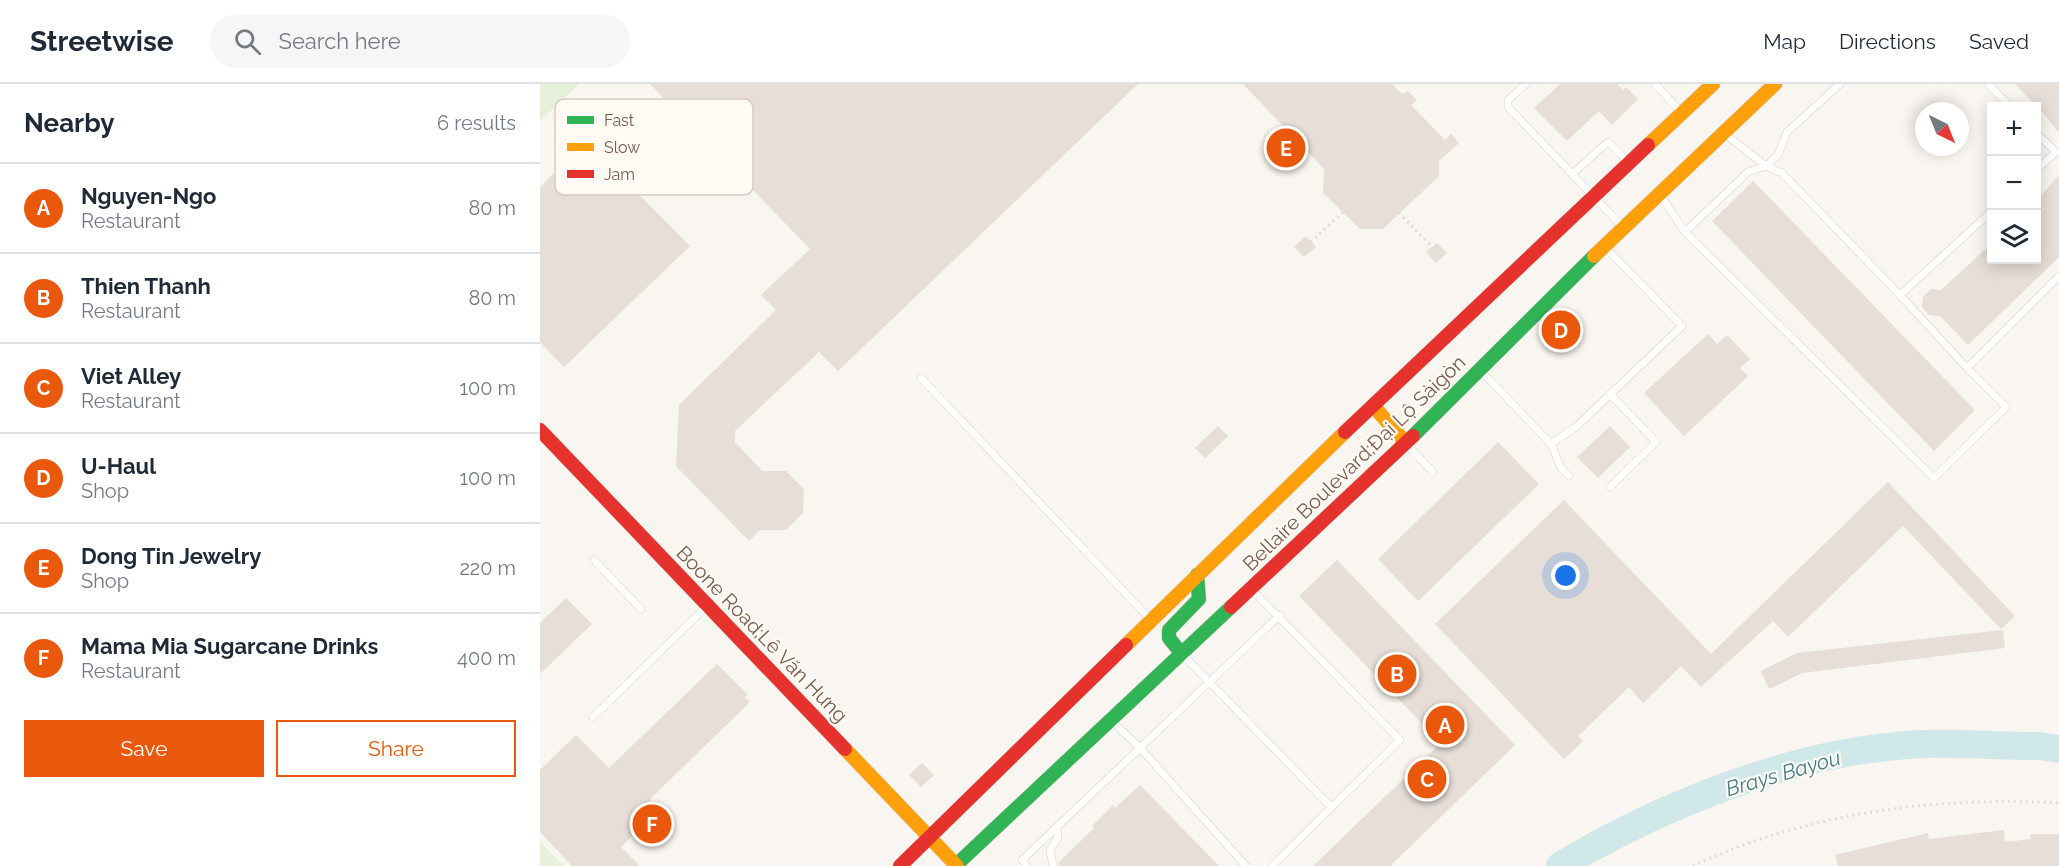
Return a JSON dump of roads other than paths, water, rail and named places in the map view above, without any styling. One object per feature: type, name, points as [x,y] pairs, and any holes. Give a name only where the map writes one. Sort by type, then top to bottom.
[{"type":"main road","name":"Bellaire Boulevard;Đại Lộ Sàigòn","points":[[900,866],[1197,575],[1713,84]]},
{"type":"main road","name":"Bellaire Boulevard;Đại Lộ Sàigòn","points":[[956,866],[1406,443],[1623,228],[1775,84]]},
{"type":"main road","points":[[1374,408],[1406,443]]},
{"type":"main road","name":"Boone Road;Lê Văn Hưng","points":[[540,430],[956,866]]},
{"type":"main road","points":[[1181,653],[1168,638],[1169,630],[1199,599],[1197,575]]},
{"type":"lane","points":[[1526,84],[1508,100],[1508,107],[1623,228]]},
{"type":"lane","points":[[1655,84],[1682,113]]},
{"type":"lane","points":[[1685,232],[1748,172],[1766,166],[1778,155],[1786,132],[1840,84]]},
{"type":"lane","points":[[1988,84],[2006,102]]},
{"type":"lane","points":[[1659,194],[1685,232],[1934,478],[2006,407],[1782,173],[1766,166],[1724,133]]},
{"type":"lane","points":[[2041,137],[2056,152],[2041,166]]},
{"type":"lane","points":[[1572,174],[1608,142],[1629,164]]},
{"type":"lane","points":[[1900,295],[1987,216]]},
{"type":"lane","points":[[1551,444],[1578,426],[1682,326],[1605,247]]},
{"type":"lane","points":[[1967,368],[2059,276]]},
{"type":"lane","points":[[1480,370],[1551,444],[1561,468],[1569,476]]},
{"type":"lane","points":[[921,378],[1152,621]]},
{"type":"lane","points":[[1610,394],[1656,442],[1610,487]]},
{"type":"lane","points":[[1406,443],[1433,472]]},
{"type":"lane","points":[[594,560],[641,609]]},
{"type":"lane","points":[[1251,588],[1280,615],[1400,740],[1272,866]]},
{"type":"lane","points":[[593,717],[708,606]]},
{"type":"lane","points":[[1027,866],[1022,860],[1280,615]]},
{"type":"lane","points":[[1181,653],[1331,807]]},
{"type":"lane","points":[[1110,719],[1141,748],[1246,866]]},
{"type":"lane","points":[[1053,866],[1050,850],[1058,838],[1057,827]]},
{"type":"waterway","name":"Brays Bayou","points":[[1560,866],[1637,824],[1679,805],[1766,773],[1810,761],[1853,752],[1913,745],[2038,746],[2059,749]]},
{"type":"place","name":"Dong Tin Jewelry","points":[[1286,148]]},
{"type":"place","name":"U-Haul","points":[[1561,330]]},
{"type":"place","name":"Thien Thanh","points":[[1397,674]]},
{"type":"place","name":"Nguyen-Ngo","points":[[1445,725]]},
{"type":"place","name":"Viet Alley","points":[[1427,779]]},
{"type":"place","name":"Mama Mia Sugarcane Drinks","points":[[652,824]]}]
